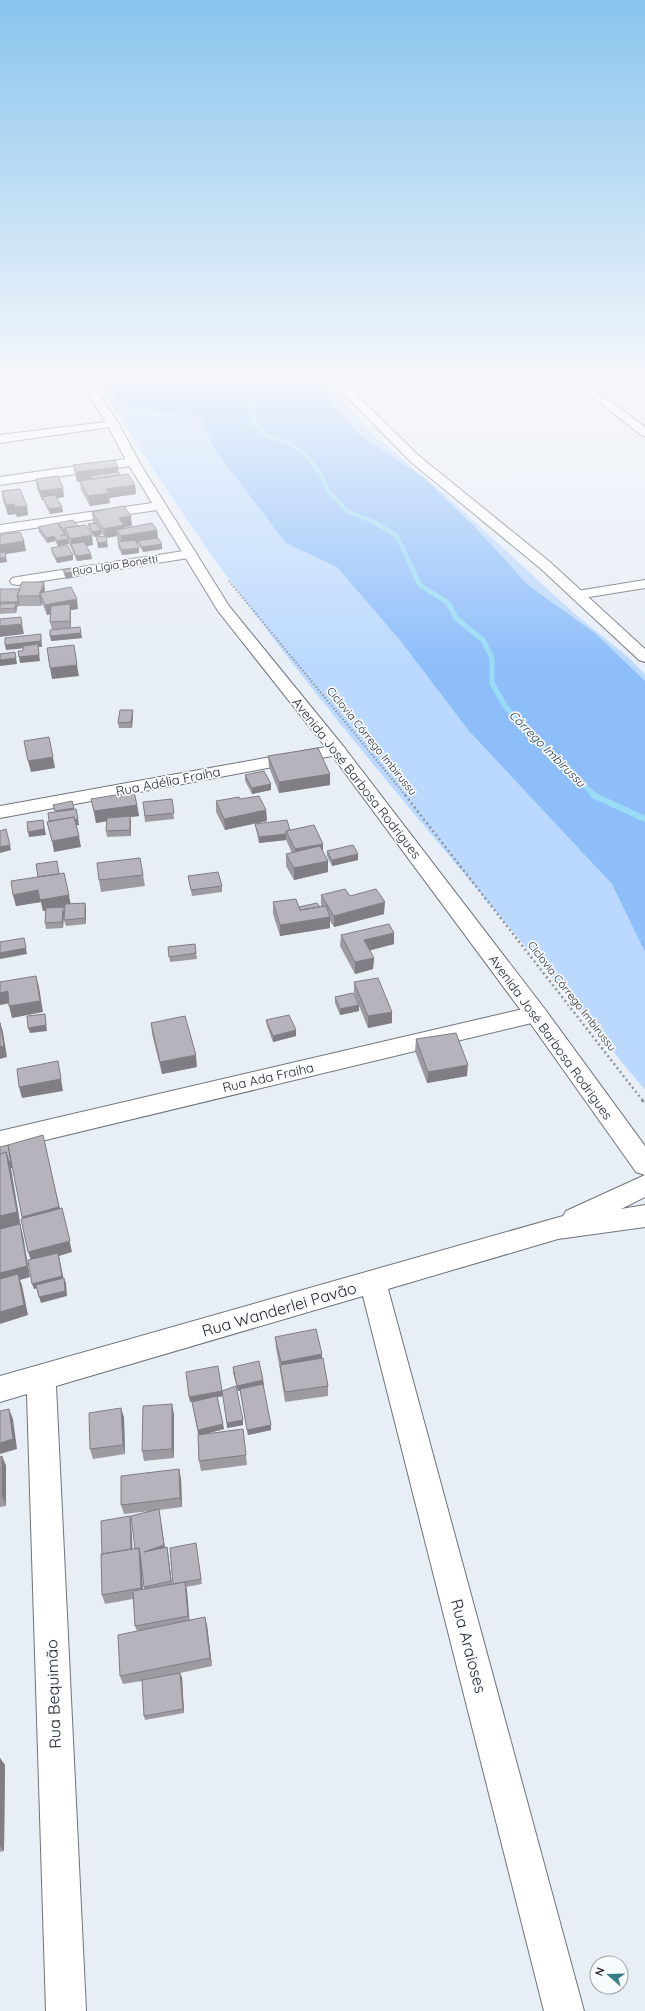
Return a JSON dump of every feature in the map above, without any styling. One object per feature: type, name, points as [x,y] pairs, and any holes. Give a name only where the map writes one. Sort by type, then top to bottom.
[{"type":"street","points":[[0,481],[50,474]]},
{"type":"street","name":"Avenida José Barbosa Rodrigues","points":[[140,474],[223,608],[337,750],[536,1014],[645,1166]]},
{"type":"street","points":[[433,474],[545,565],[645,657]]},
{"type":"street","points":[[0,529],[159,506]]},
{"type":"street","name":"Rua Lígia Bonetti","points":[[17,581],[190,554]]},
{"type":"street","points":[[578,595],[645,584]]},
{"type":"street","name":"Rua Adélia Fraiha","points":[[0,812],[337,750]]},
{"type":"street","name":"Rua Ada Fraiha","points":[[0,1141],[536,1014]]},
{"type":"street","name":"Rua Wanderlei Pavão","points":[[558,1228],[645,1185]]},
{"type":"street","name":"Rua Wanderlei Pavão","points":[[0,1389],[558,1228],[645,1216]]},
{"type":"street","name":"Rua Araioses","points":[[373,1282],[564,2011]]},
{"type":"street","name":"Rua Bequimão","points":[[41,1377],[66,2011]]},
{"type":"path","name":"Ciclovia Córrego Imbirussu","points":[[226,577],[415,807],[645,1103]]},
{"type":"shaded area","points":[[157,474],[420,474],[451,500],[576,615],[627,656],[645,674],[645,1090],[342,726],[245,601],[187,520]]},
{"type":"shaded area","points":[[233,474],[418,474],[475,527],[528,585],[596,634],[645,681],[645,952],[612,884],[469,731],[400,640],[337,567],[286,543]]},
{"type":"building","points":[[106,474],[120,475],[92,479],[90,476]]},
{"type":"building","points":[[128,474],[135,485],[106,489],[109,493],[88,496],[80,481]]},
{"type":"building","points":[[58,476],[63,488],[40,491],[36,479]]},
{"type":"building","points":[[20,489],[27,506],[15,507],[14,504],[6,505],[2,491]]},
{"type":"building","points":[[55,495],[62,507],[49,509],[42,497]]},
{"type":"building","points":[[124,506],[131,516],[119,518],[124,525],[104,529],[92,512]]},
{"type":"building","points":[[73,520],[78,526],[65,528],[65,532],[58,523]]},
{"type":"building","points":[[57,523],[65,534],[60,536],[66,535],[68,539],[57,541],[54,536],[47,538],[38,527]]},
{"type":"building","points":[[95,523],[101,530],[93,532],[88,524]]},
{"type":"building","points":[[152,523],[157,530],[121,536],[116,530]]},
{"type":"building","points":[[86,525],[92,535],[70,539],[65,528]]},
{"type":"building","points":[[20,532],[24,541],[0,545],[0,535]]},
{"type":"building","points":[[106,536],[107,542],[98,543],[96,537]]},
{"type":"building","points":[[158,538],[162,544],[142,547],[138,541]]},
{"type":"building","points":[[135,540],[139,548],[122,550],[118,542]]},
{"type":"building","points":[[84,542],[91,554],[76,556],[71,544]]},
{"type":"building","points":[[67,545],[73,555],[56,558],[51,548]]},
{"type":"building","points":[[5,552],[6,557],[0,558],[0,553]]},
{"type":"building","points":[[79,567],[81,571],[65,573],[63,570]]},
{"type":"building","points":[[22,582],[44,582],[39,596],[17,596]]},
{"type":"building","points":[[71,587],[77,599],[45,605],[40,593]]},
{"type":"building","points":[[0,589],[20,589],[17,596],[17,602],[0,602]]},
{"type":"building","points":[[16,603],[15,608],[0,609],[0,604]]},
{"type":"building","points":[[70,604],[70,621],[50,622],[51,606]]},
{"type":"building","points":[[21,617],[22,624],[0,626],[0,619]]},
{"type":"building","points":[[80,627],[81,633],[50,636],[50,630]]},
{"type":"building","points":[[41,634],[41,641],[5,645],[5,638]]},
{"type":"building","points":[[38,644],[39,655],[19,657],[18,651],[23,651],[23,646]]},
{"type":"building","points":[[74,645],[77,665],[50,668],[47,648]]},
{"type":"building","points":[[15,652],[16,658],[0,660],[0,654]]},
{"type":"building","points":[[120,710],[133,710],[131,722],[118,723]]},
{"type":"building","points":[[49,737],[53,757],[28,761],[24,741]]},
{"type":"building","points":[[318,748],[330,774],[279,782],[268,756]]},
{"type":"building","points":[[264,771],[271,784],[252,788],[245,775]]},
{"type":"building","points":[[134,792],[137,805],[94,811],[91,799]]},
{"type":"building","points":[[259,796],[266,810],[224,819],[216,801],[239,797],[240,799]]},
{"type":"building","points":[[172,799],[174,813],[145,816],[143,802]]},
{"type":"building","points":[[72,801],[74,808],[55,811],[53,805]]},
{"type":"building","points":[[76,809],[78,819],[75,820],[74,817],[49,821],[48,813]]},
{"type":"building","points":[[130,816],[130,830],[106,831],[107,818]]},
{"type":"building","points":[[74,817],[79,836],[52,841],[47,822]]},
{"type":"building","points":[[43,820],[44,829],[28,832],[27,822]]},
{"type":"building","points":[[287,820],[290,830],[286,831],[286,834],[259,837],[255,824]]},
{"type":"building","points":[[314,825],[323,844],[295,849],[286,831]]},
{"type":"building","points":[[6,829],[10,845],[0,847],[0,831]]},
{"type":"building","points":[[353,845],[358,854],[332,860],[327,851]]},
{"type":"building","points":[[320,846],[328,861],[294,868],[286,854]]},
{"type":"building","points":[[140,858],[143,875],[99,880],[97,863]]},
{"type":"building","points":[[57,861],[59,874],[38,877],[36,864]]},
{"type":"building","points":[[218,872],[222,886],[191,890],[188,876]]},
{"type":"building","points":[[64,873],[69,895],[40,900],[38,890],[13,895],[11,881]]},
{"type":"building","points":[[345,889],[350,896],[376,889],[385,902],[334,916],[321,895]]},
{"type":"building","points":[[296,899],[300,910],[326,906],[330,917],[280,925],[273,902]]},
{"type":"building","points":[[85,903],[85,918],[64,920],[65,904]]},
{"type":"building","points":[[317,903],[320,907],[300,910],[299,907]]},
{"type":"building","points":[[63,907],[62,922],[45,923],[46,908]]},
{"type":"building","points":[[389,924],[394,933],[364,940],[374,958],[355,962],[341,935]]},
{"type":"building","points":[[24,938],[26,948],[0,953],[0,942]]},
{"type":"building","points":[[195,944],[196,953],[169,957],[168,947]]},
{"type":"building","points":[[36,976],[40,1001],[9,1006],[8,991],[0,993],[0,982]]},
{"type":"building","points":[[378,978],[392,1012],[368,1016],[354,982]]},
{"type":"building","points":[[353,993],[359,1005],[340,1009],[335,997]]},
{"type":"building","points":[[45,1014],[46,1025],[28,1028],[27,1016]]},
{"type":"building","points":[[289,1015],[296,1030],[273,1036],[266,1020]]},
{"type":"building","points":[[185,1016],[196,1055],[160,1062],[151,1023]]},
{"type":"building","points":[[0,1023],[4,1046],[0,1047]]},
{"type":"building","points":[[456,1033],[468,1065],[428,1072],[416,1039]]},
{"type":"building","points":[[58,1061],[61,1079],[19,1087],[17,1069]]},
{"type":"building","points":[[43,1135],[59,1207],[22,1217],[8,1145]]},
{"type":"building","points":[[8,1145],[11,1162],[9,1162],[6,1152],[0,1154],[0,1147]]},
{"type":"building","points":[[6,1152],[17,1212],[0,1216],[0,1154]]},
{"type":"building","points":[[62,1208],[70,1241],[28,1252],[21,1219]]},
{"type":"building","points":[[20,1224],[27,1266],[0,1273],[0,1229]]},
{"type":"building","points":[[58,1253],[62,1276],[32,1284],[28,1260]]},
{"type":"building","points":[[18,1274],[24,1305],[0,1312],[0,1279]]},
{"type":"building","points":[[64,1278],[65,1291],[39,1297],[36,1285]]},
{"type":"building","points":[[316,1329],[322,1354],[281,1362],[275,1337]]},
{"type":"building","points":[[323,1358],[328,1386],[285,1392],[280,1365]]},
{"type":"building","points":[[259,1361],[263,1380],[237,1386],[233,1367]]},
{"type":"building","points":[[218,1366],[222,1391],[189,1397],[186,1372]]},
{"type":"building","points":[[263,1384],[271,1425],[247,1430],[240,1389]]},
{"type":"building","points":[[236,1386],[243,1420],[227,1423],[222,1391]]},
{"type":"building","points":[[217,1396],[223,1424],[198,1430],[192,1402]]},
{"type":"building","points":[[172,1404],[172,1449],[142,1451],[143,1406]]},
{"type":"building","points":[[121,1408],[123,1445],[90,1449],[89,1413]]},
{"type":"building","points":[[9,1409],[13,1439],[0,1443],[0,1411]]},
{"type":"building","points":[[243,1429],[246,1455],[199,1461],[198,1435]]},
{"type":"building","points":[[2,1456],[2,1496],[0,1496],[0,1457]]},
{"type":"building","points":[[179,1469],[180,1498],[121,1505],[121,1476]]},
{"type":"building","points":[[159,1509],[164,1545],[144,1552],[167,1547],[171,1581],[144,1587],[140,1553],[139,1548],[135,1549],[131,1516]]},
{"type":"building","points":[[130,1516],[131,1549],[102,1554],[101,1521]]},
{"type":"building","points":[[196,1543],[201,1579],[173,1584],[170,1548]]},
{"type":"building","points":[[139,1548],[141,1588],[102,1595],[101,1554]]},
{"type":"building","points":[[185,1582],[188,1616],[135,1626],[133,1591]]},
{"type":"building","points":[[205,1617],[210,1658],[120,1676],[118,1635]]},
{"type":"building","points":[[180,1673],[183,1709],[144,1716],[142,1680]]},
{"type":"waterway","name":"Córrego Imbirussu","points":[[321,474],[327,490],[347,511],[374,522],[397,536],[409,561]]},
{"type":"waterway","name":"Córrego Imbirussu","points":[[408,560],[420,585],[448,603],[456,618],[483,640],[492,658],[492,683],[505,706],[531,737],[564,765],[595,796]]},
{"type":"waterway","name":"Córrego Imbirussu","points":[[595,796],[645,819]]}]
